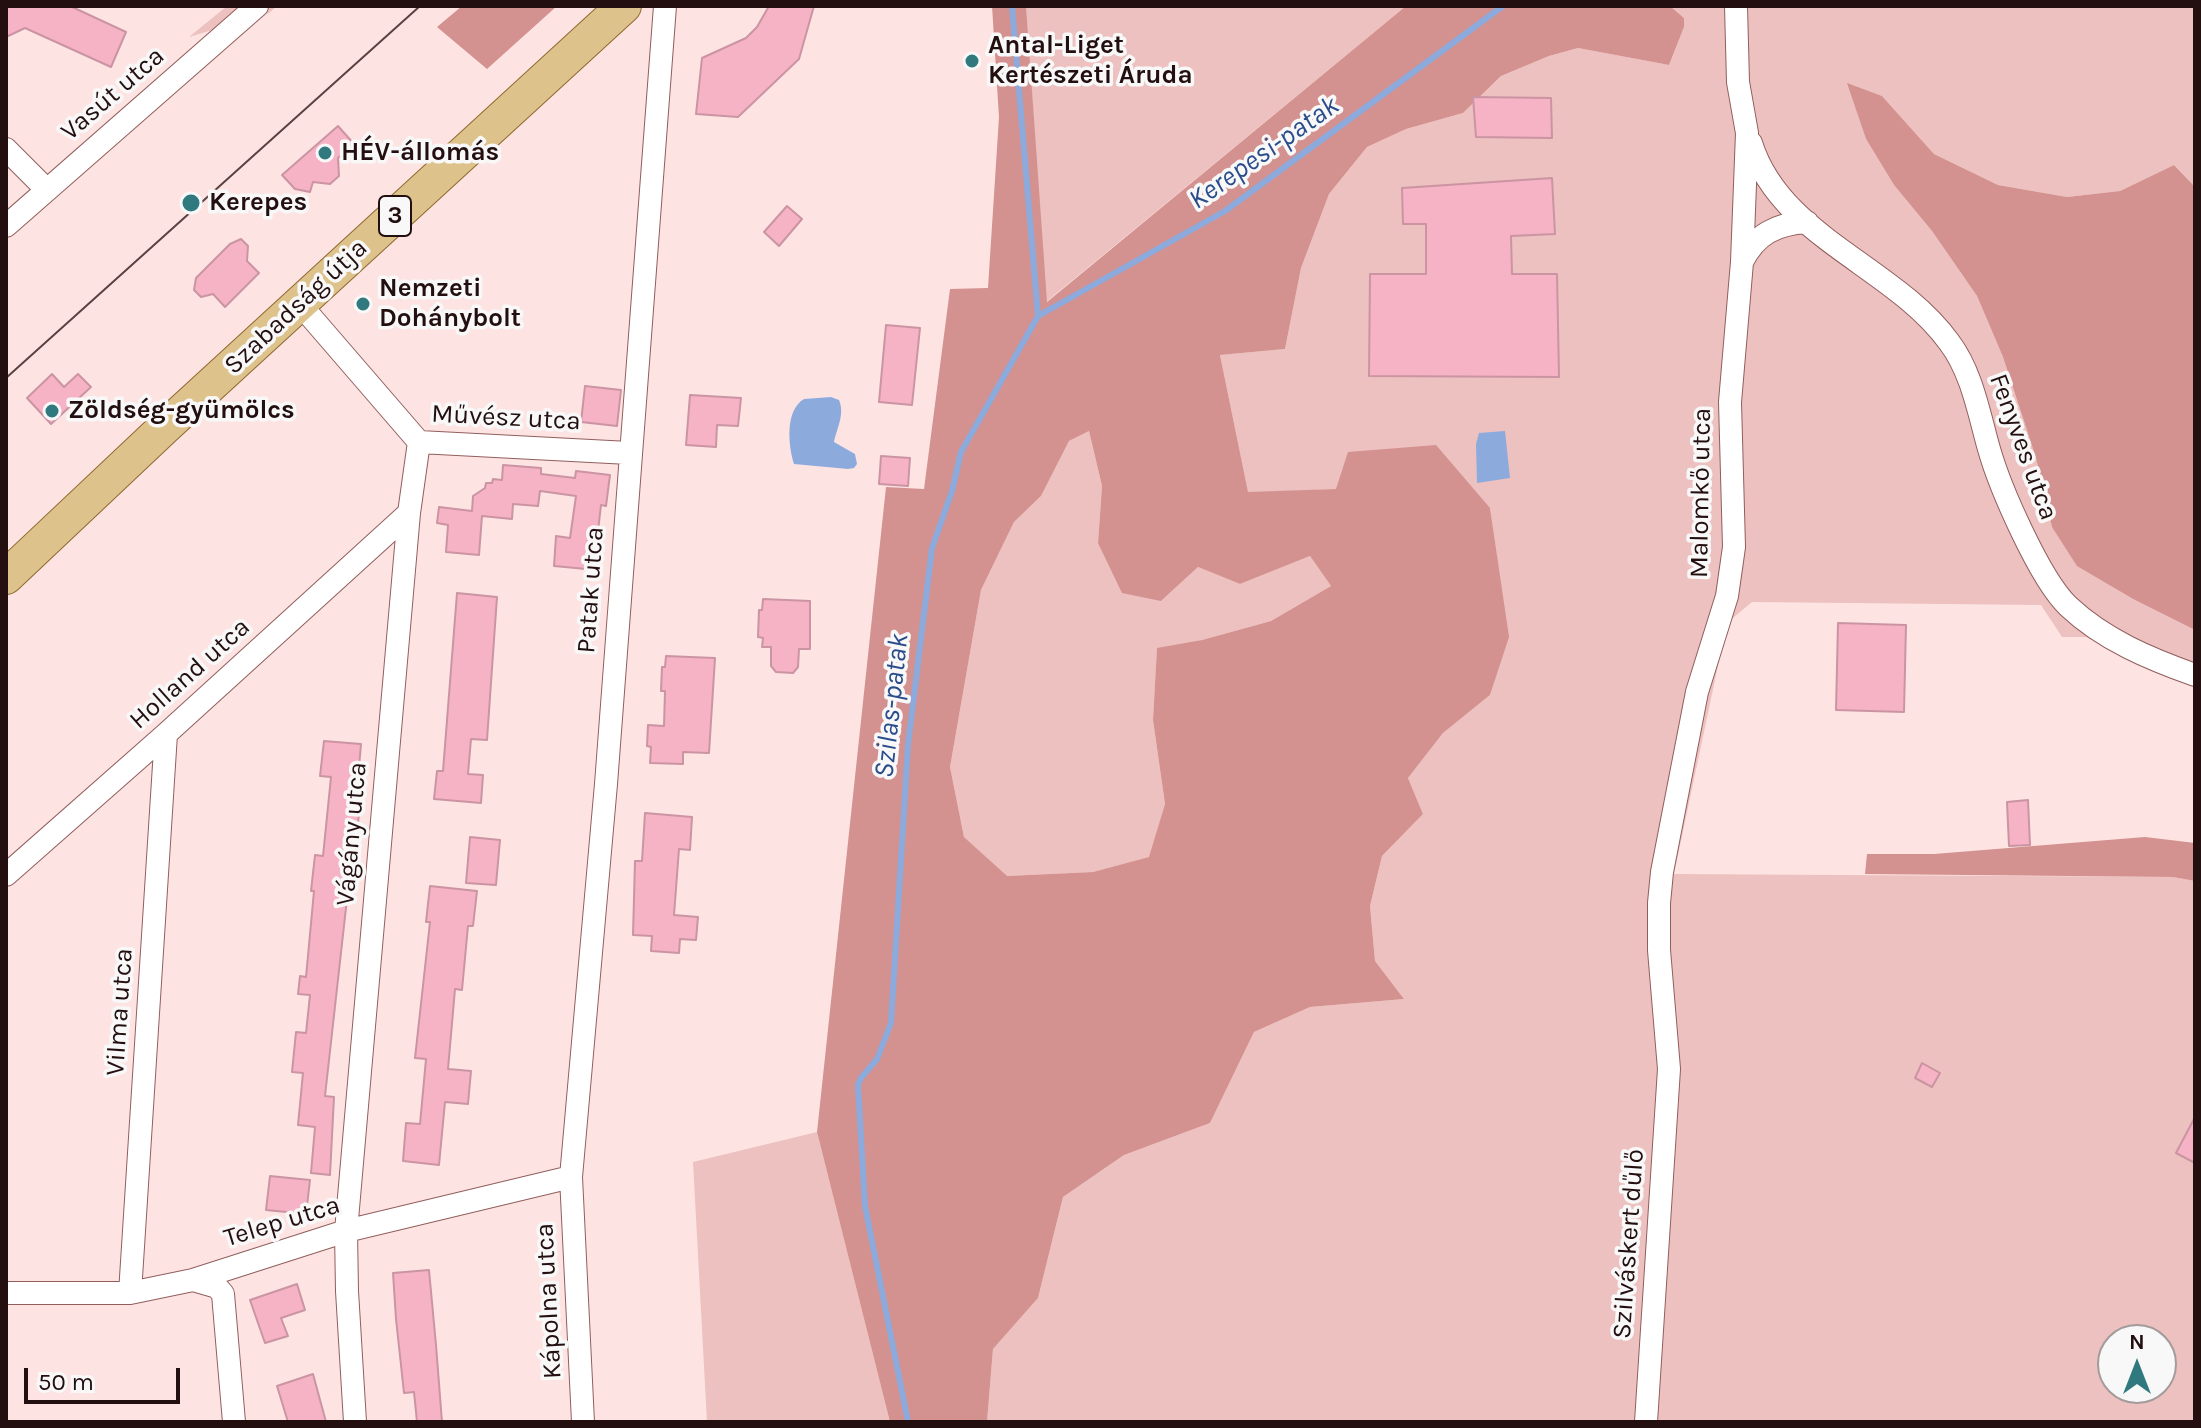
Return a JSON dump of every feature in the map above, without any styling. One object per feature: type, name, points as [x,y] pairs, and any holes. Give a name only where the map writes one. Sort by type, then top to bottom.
[{"type":"main road","name":"Szabadság útja","points":[[6,577],[299,303],[624,6]]},
{"type":"street","name":"Vasút utca","points":[[6,226],[257,6]]},
{"type":"street","name":"Patak utca","points":[[571,1177],[606,784],[665,6]]},
{"type":"street","name":"Malomkő utca","points":[[1669,1069],[1659,950],[1662,872],[1697,692],[1727,596],[1734,547],[1730,402],[1742,262],[1747,133],[1738,82],[1736,6]]},
{"type":"street","name":"Fenyves utca","points":[[1747,133],[1756,161],[1770,184],[1807,222],[1904,296],[1950,343],[1965,369],[1990,454],[2010,503],[2041,567],[2067,605],[2091,624],[2147,658],[2195,675]]},
{"type":"street","points":[[6,149],[46,189]]},
{"type":"street","points":[[1742,262],[1750,246],[1761,236],[1785,224],[1807,222]]},
{"type":"street","name":"Művész utca","points":[[299,303],[419,442],[629,453]]},
{"type":"street","name":"Vágány utca","points":[[355,1422],[346,1231],[409,513],[419,442]]},
{"type":"street","name":"Holland utca","points":[[6,875],[409,513]]},
{"type":"street","name":"Vilma utca","points":[[130,1293],[166,734]]},
{"type":"street","name":"Szilváskert dűlő","points":[[1646,1422],[1669,1069]]},
{"type":"street","name":"Telep utca","points":[[6,1293],[130,1293],[193,1280],[346,1231],[571,1177]]},
{"type":"street","name":"Kápolna utca","points":[[571,1177],[583,1422]]},
{"type":"street","points":[[193,1280],[217,1287],[223,1294],[234,1422]]},
{"type":"shaded area","points":[[227,6],[277,6],[269,13],[189,37]]},
{"type":"shaded area","points":[[462,6],[557,6],[487,69],[437,27]]},
{"type":"shaded area","points":[[992,6],[1026,6],[1047,302],[1406,6],[1670,6],[1684,18],[1684,27],[1669,65],[1578,48],[1501,76],[1463,113],[1406,129],[1367,147],[1329,194],[1301,268],[1285,349],[1220,355],[1248,492],[1336,489],[1348,452],[1436,445],[1490,508],[1509,637],[1490,695],[1443,733],[1408,778],[1423,814],[1382,856],[1370,906],[1375,961],[1404,999],[1310,1007],[1254,1032],[1210,1123],[1124,1155],[1063,1197],[1038,1298],[993,1349],[987,1422],[890,1422],[817,1132],[886,487],[924,489],[950,289],[988,288],[999,117]],"holes":[[[1089,431],[1102,486],[1098,543],[1122,593],[1161,601],[1198,567],[1240,584],[1310,556],[1331,586],[1271,621],[1202,640],[1157,648],[1153,720],[1165,804],[1149,857],[1093,872],[1007,876],[964,837],[950,767],[981,590],[1014,522],[1041,496],[1069,441]]]},
{"type":"shaded area","points":[[1026,6],[1406,6],[1046,302]]},
{"type":"shaded area","points":[[1670,6],[2195,6],[2195,187],[2174,165],[2120,191],[2067,197],[1998,185],[1934,154],[1882,96],[1848,84],[1866,139],[1894,185],[1932,231],[1977,296],[2003,357],[2036,458],[2052,527],[2135,600],[2195,630],[2195,687],[2086,637],[2062,637],[2041,605],[1752,602],[1727,623],[1674,874],[2173,877],[2195,881],[2195,1422],[987,1422],[993,1349],[1038,1298],[1063,1197],[1124,1155],[1210,1123],[1254,1032],[1310,1007],[1404,999],[1375,961],[1370,906],[1382,856],[1423,814],[1408,778],[1443,733],[1490,695],[1508,637],[1490,508],[1337,489],[1248,493],[1220,355],[1285,349],[1301,268],[1329,194],[1367,147],[1406,129],[1463,113],[1501,76],[1578,48],[1669,65],[1684,27],[1684,18]]},
{"type":"shaded area","points":[[1847,83],[1882,96],[1934,154],[1998,185],[2067,197],[2120,191],[2174,165],[2195,187],[2195,630],[2077,566],[2052,527],[2036,458],[2003,357],[1977,296],[1932,231],[1894,185],[1866,139]]},
{"type":"shaded area","points":[[1089,431],[1102,486],[1098,543],[1161,601],[1198,567],[1240,584],[1310,556],[1331,586],[1271,621],[1157,649],[1153,720],[1165,804],[1150,857],[1093,872],[1006,876],[964,837],[950,767],[981,590],[1014,522],[1041,496],[1069,441]]},
{"type":"shaded area","points":[[2145,837],[2195,843],[2195,881],[2173,877],[1865,874],[1867,854],[1934,854]]},
{"type":"shaded area","points":[[817,1132],[890,1422],[707,1422],[693,1162]]},
{"type":"water","points":[[831,397],[839,400],[841,410],[834,442],[855,454],[857,464],[848,469],[794,464],[790,438],[794,411],[804,399]]},
{"type":"water","points":[[1505,431],[1510,478],[1477,483],[1476,444],[1479,433]]},
{"type":"building","points":[[6,6],[70,6],[126,32],[111,67],[25,28],[6,37]]},
{"type":"building","points":[[769,6],[814,6],[799,59],[738,117],[696,114],[702,58],[746,38],[757,27]]},
{"type":"building","points":[[1473,97],[1551,98],[1552,138],[1476,137]]},
{"type":"building","name":"HÉV-állomás","points":[[338,126],[354,144],[338,158],[339,176],[330,184],[313,182],[310,192],[295,189],[282,175]]},
{"type":"building","points":[[1552,178],[1555,234],[1511,236],[1512,274],[1557,274],[1559,377],[1369,376],[1370,274],[1426,274],[1426,224],[1403,224],[1402,188]]},
{"type":"building","points":[[787,206],[802,219],[779,246],[764,232]]},
{"type":"building","points":[[241,239],[248,246],[247,261],[259,273],[225,307],[213,294],[201,297],[194,290],[196,278],[230,244]]},
{"type":"building","points":[[886,325],[920,328],[912,405],[879,402]]},
{"type":"building","name":"Zöldség-gyümölcs","points":[[52,374],[64,387],[78,374],[91,387],[51,424],[27,398]]},
{"type":"building","points":[[585,386],[621,390],[617,426],[581,422]]},
{"type":"building","points":[[690,395],[741,398],[738,426],[717,425],[716,447],[686,445]]},
{"type":"building","points":[[881,456],[910,458],[908,486],[879,484]]},
{"type":"building","points":[[503,465],[541,468],[541,474],[575,478],[576,471],[610,475],[606,506],[601,505],[597,540],[602,541],[601,562],[587,560],[586,569],[554,566],[556,536],[570,538],[576,496],[540,491],[538,506],[513,504],[512,519],[482,516],[479,555],[446,552],[448,525],[437,523],[439,507],[472,511],[473,496],[485,488],[486,483],[492,483],[493,479],[502,480]]},
{"type":"building","points":[[457,593],[497,597],[487,740],[471,739],[468,774],[483,775],[481,803],[434,799],[437,771],[443,771]]},
{"type":"building","points":[[763,599],[810,601],[810,649],[799,649],[798,667],[793,673],[776,672],[771,666],[771,647],[762,647],[763,638],[758,637],[759,610],[762,610]]},
{"type":"building","points":[[1838,623],[1906,625],[1904,712],[1836,710]]},
{"type":"building","points":[[666,656],[715,658],[709,753],[683,752],[683,764],[650,763],[651,747],[647,746],[648,725],[664,726],[665,691],[661,691],[662,667],[665,667]]},
{"type":"building","points":[[324,741],[361,744],[356,846],[353,845],[325,1096],[334,1097],[330,1175],[311,1173],[315,1127],[298,1125],[303,1073],[292,1072],[296,1032],[306,1033],[310,995],[298,994],[300,976],[306,977],[315,855],[323,856],[331,777],[320,776]]},
{"type":"building","points":[[2028,800],[2030,845],[2009,846],[2007,802]]},
{"type":"building","points":[[645,813],[692,817],[690,850],[679,849],[674,915],[698,917],[696,940],[680,939],[679,953],[651,951],[652,936],[633,935],[635,861],[642,861]]},
{"type":"building","points":[[470,837],[500,840],[496,885],[466,883]]},
{"type":"building","points":[[430,886],[477,891],[473,926],[468,926],[462,990],[455,989],[448,1069],[471,1071],[468,1104],[445,1102],[439,1165],[403,1161],[406,1123],[420,1124],[426,1059],[415,1058],[430,922],[426,922]]},
{"type":"building","points":[[1922,1063],[1940,1073],[1932,1087],[1915,1078]]},
{"type":"building","points":[[2195,1117],[2195,1163],[2176,1153]]},
{"type":"building","points":[[270,1176],[310,1180],[306,1214],[266,1210]]},
{"type":"building","points":[[429,1270],[442,1422],[417,1422],[414,1392],[404,1393],[396,1319],[393,1273]]},
{"type":"building","points":[[297,1284],[305,1310],[281,1318],[288,1336],[265,1343],[250,1300]]},
{"type":"building","points":[[313,1374],[326,1422],[288,1422],[277,1386]]},
{"type":"waterway","name":"Szilas-patak","points":[[908,1422],[865,1206],[858,1085],[877,1059],[891,1023],[908,745],[932,548],[952,491],[961,452],[1038,316],[1012,6]]},
{"type":"waterway","name":"Kerepesi-patak","points":[[1038,316],[1225,211],[1503,6]]},
{"type":"tram line","points":[[6,378],[420,6]]},
{"type":"place","name":"Antal-Liget Kertészeti Áruda","points":[[972,61]]},
{"type":"place","name":"HÉV-állomás","points":[[325,153]]},
{"type":"place","name":"Kerepes","points":[[191,203]]},
{"type":"place","name":"Nemzeti Dohánybolt","points":[[363,304]]},
{"type":"place","name":"Zöldség-gyümölcs","points":[[52,411]]}]
